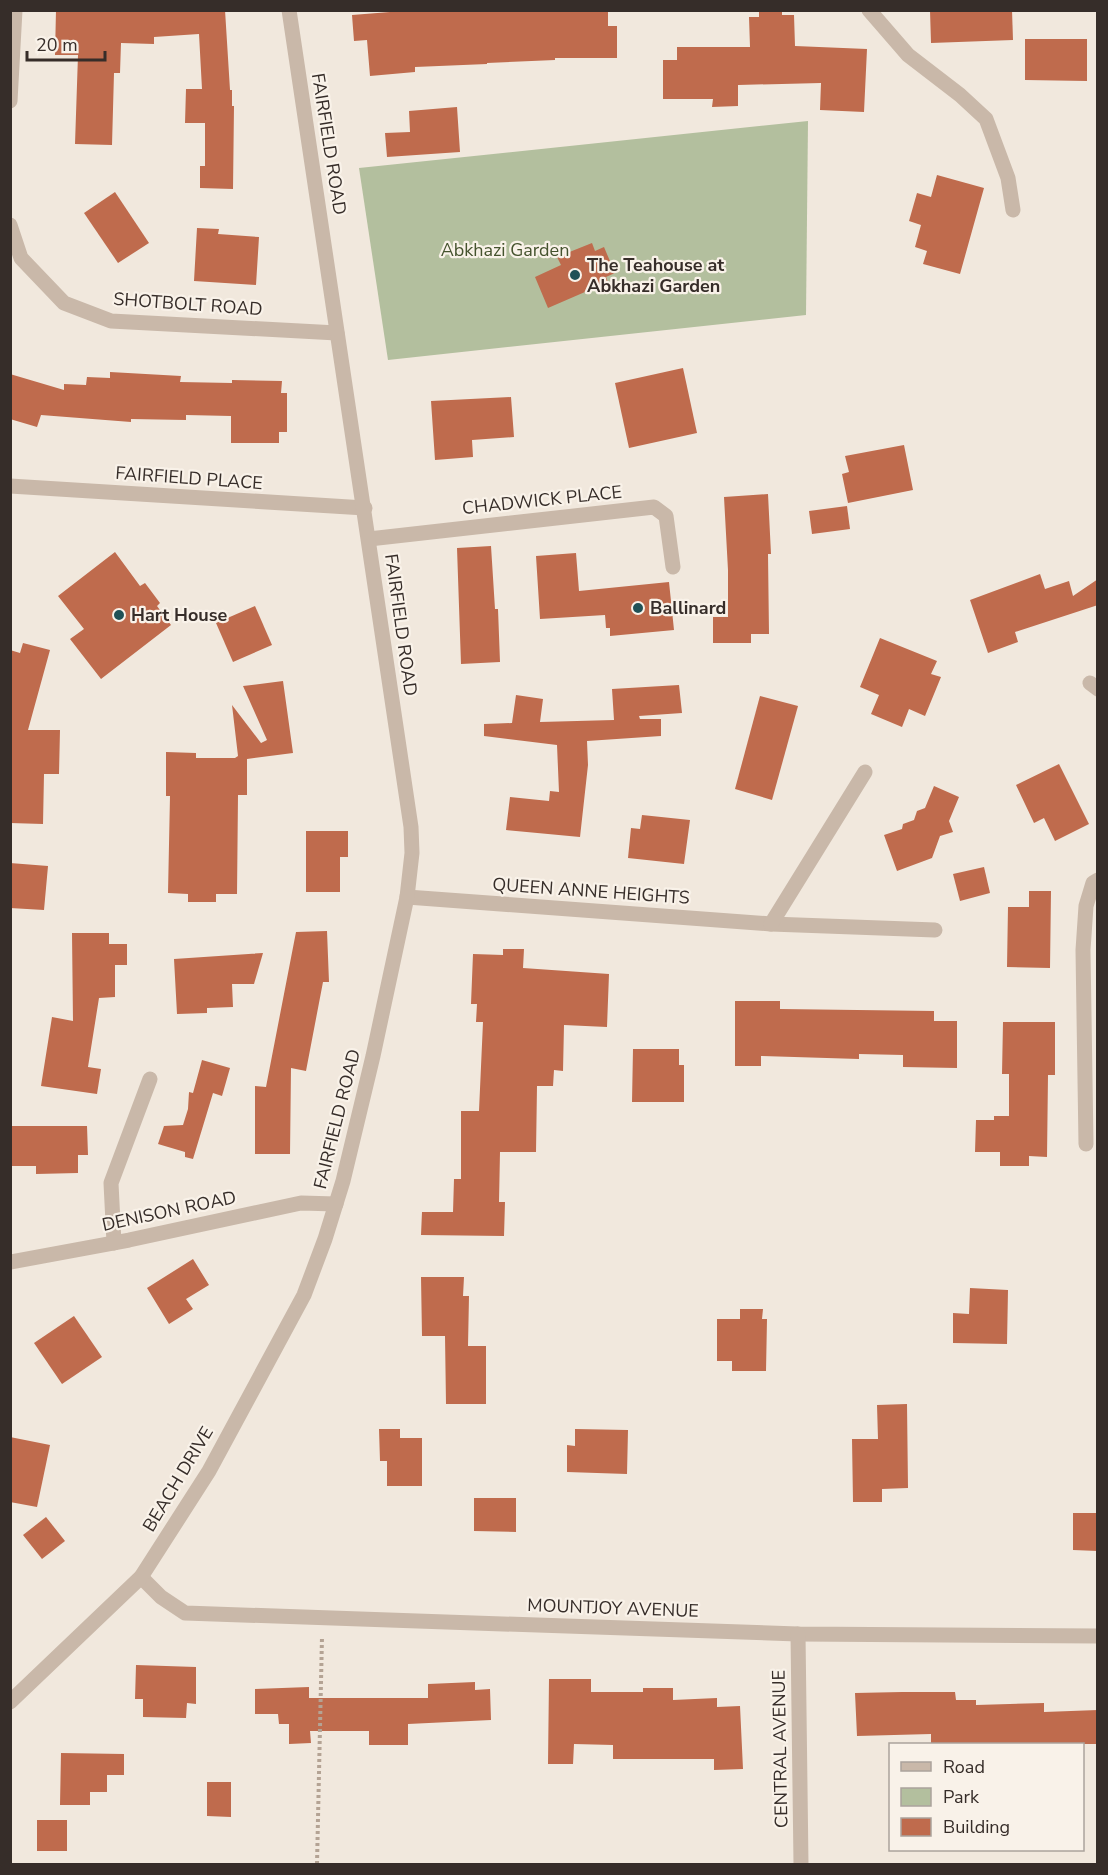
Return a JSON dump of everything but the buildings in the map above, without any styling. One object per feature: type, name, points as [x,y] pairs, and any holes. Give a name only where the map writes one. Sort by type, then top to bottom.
[{"type":"street","points":[[10,101],[15,10]]},
{"type":"street","name":"FAIRFIELD ROAD","points":[[289,10],[365,508],[411,827],[412,853],[407,897],[373,1056],[325,1239]]},
{"type":"street","points":[[870,10],[908,55],[960,95],[986,119],[1008,178],[1013,210]]},
{"type":"street","name":"SHOTBOLT ROAD","points":[[10,225],[21,258],[64,303],[111,321],[338,333]]},
{"type":"street","name":"FAIRFIELD PLACE","points":[[10,486],[365,508]]},
{"type":"street","name":"CHADWICK PLACE","points":[[369,539],[654,507],[666,516],[673,567]]},
{"type":"street","points":[[771,924],[865,772]]},
{"type":"street","points":[[1086,1144],[1083,950],[1086,906],[1093,883],[1098,880]]},
{"type":"street","name":"QUEEN ANNE HEIGHTS","points":[[407,897],[771,924],[935,930]]},
{"type":"street","points":[[114,1242],[111,1183],[150,1079]]},
{"type":"street","name":"DENISON ROAD","points":[[10,1262],[301,1203],[336,1204]]},
{"type":"street","name":"BEACH DRIVE","points":[[10,1702],[141,1577],[209,1471],[304,1295],[325,1239]]},
{"type":"street","name":"MOUNTJOY AVENUE","points":[[141,1577],[161,1597],[185,1613],[798,1634],[1098,1636]]},
{"type":"street","name":"CENTRAL AVENUE","points":[[798,1634],[801,1864]]},
{"type":"path","points":[[317,1864],[322,1618]]},
{"type":"green space","name":"Abkhazi Garden","points":[[808,121],[806,315],[388,360],[359,168]]},
{"type":"place","name":"The Teahouse at Abkhazi Garden","points":[[575,275]]},
{"type":"place","name":"Ballinard","points":[[638,608]]},
{"type":"place","name":"Hart House","points":[[119,615]]}]
